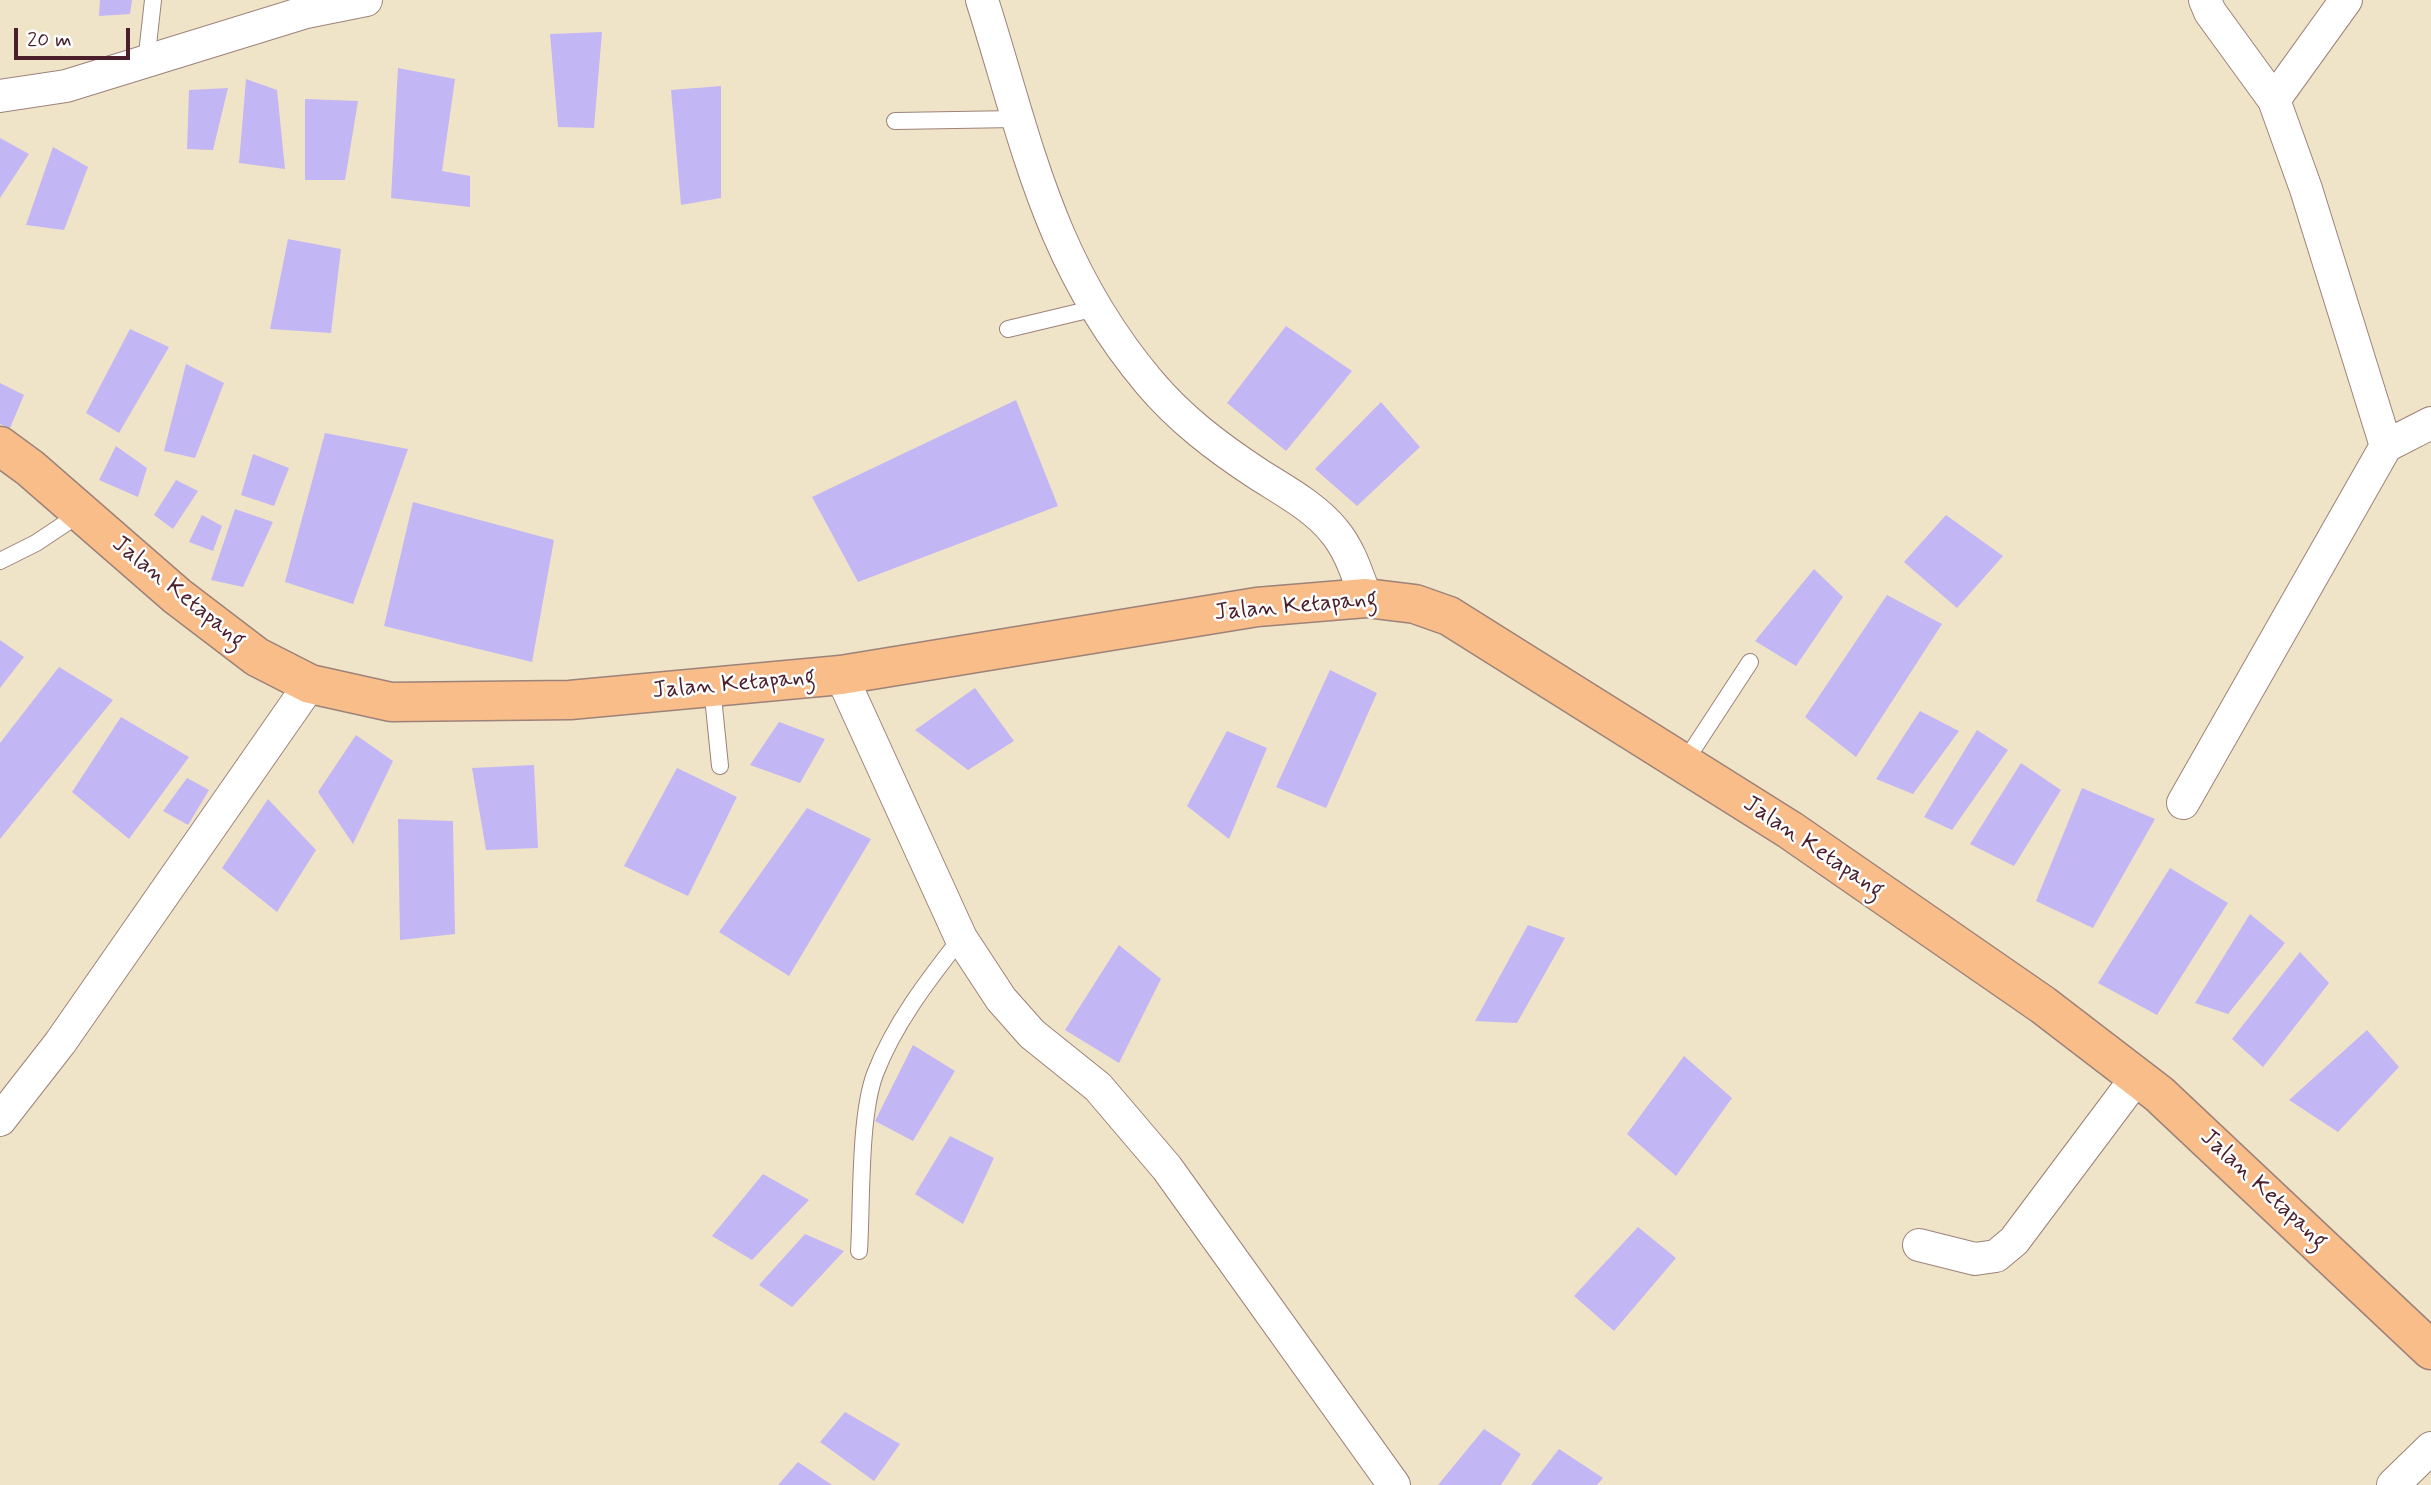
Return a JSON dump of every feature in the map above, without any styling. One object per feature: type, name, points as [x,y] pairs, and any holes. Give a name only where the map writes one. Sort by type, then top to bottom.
[{"type":"main road","name":"Jalan Ketapang","points":[[0,446],[177,596],[257,657],[310,684],[391,702],[570,700],[841,675],[1257,607],[1366,598],[1415,604],[1449,616],[1790,830],[2032,998],[2159,1094],[2281,1205],[2431,1350]]},
{"type":"street","points":[[0,96],[66,86],[306,12],[366,0]]},
{"type":"street","points":[[982,0],[1041,196],[1076,275],[1096,308],[1147,380],[1182,419],[1298,500],[1333,529],[1349,552],[1366,598]]},
{"type":"street","points":[[2205,0],[2210,12],[2274,100],[2306,189],[2386,446]]},
{"type":"street","points":[[2274,100],[2346,0]]},
{"type":"street","points":[[2183,803],[2386,446],[2431,423]]},
{"type":"street","points":[[841,675],[961,938],[1001,999],[1032,1034],[1098,1087],[1167,1168],[1394,1485]]},
{"type":"street","points":[[0,1121],[67,1032],[310,684]]},
{"type":"street","points":[[1919,1245],[1975,1259],[1996,1256],[2014,1241],[2137,1077]]},
{"type":"street","points":[[2393,1485],[2431,1448]]},
{"type":"lane","points":[[146,63],[153,0]]},
{"type":"lane","points":[[895,121],[1016,119]]},
{"type":"lane","points":[[1009,330],[1096,308]]},
{"type":"lane","points":[[0,561],[36,543],[81,513]]},
{"type":"lane","points":[[1684,763],[1750,662]]},
{"type":"lane","points":[[712,687],[720,766]]},
{"type":"lane","points":[[859,1251],[867,1108],[874,1074],[917,994],[961,938]]},
{"type":"building","points":[[100,0],[132,0],[130,14],[99,16]]},
{"type":"building","points":[[602,32],[594,128],[558,127],[550,34]]},
{"type":"building","points":[[398,68],[455,79],[442,171],[470,176],[470,207],[391,198]]},
{"type":"building","points":[[246,79],[277,90],[285,169],[239,163]]},
{"type":"building","points":[[721,86],[721,198],[681,205],[671,90]]},
{"type":"building","points":[[228,88],[213,150],[187,149],[189,90]]},
{"type":"building","points":[[305,99],[358,101],[345,180],[305,180]]},
{"type":"building","points":[[0,138],[29,154],[0,198]]},
{"type":"building","points":[[53,147],[88,167],[64,230],[26,225]]},
{"type":"building","points":[[288,239],[341,249],[331,333],[270,329]]},
{"type":"building","points":[[1286,326],[1352,371],[1286,451],[1227,403]]},
{"type":"building","points":[[130,329],[169,347],[119,433],[86,413]]},
{"type":"building","points":[[186,364],[224,383],[195,458],[164,451]]},
{"type":"building","points":[[0,383],[24,395],[10,428],[0,424]]},
{"type":"building","points":[[1016,400],[1058,506],[858,582],[812,497]]},
{"type":"building","points":[[1381,402],[1420,447],[1357,506],[1315,469]]},
{"type":"building","points":[[325,433],[408,449],[353,604],[285,582]]},
{"type":"building","points":[[116,446],[147,468],[138,497],[99,480]]},
{"type":"building","points":[[253,454],[289,468],[274,506],[241,495]]},
{"type":"building","points":[[176,480],[198,491],[173,529],[154,515]]},
{"type":"building","points":[[413,502],[554,540],[532,662],[384,626]]},
{"type":"building","points":[[235,509],[273,522],[243,587],[211,580]]},
{"type":"building","points":[[202,515],[222,526],[213,551],[189,542]]},
{"type":"building","points":[[1946,515],[2003,556],[1957,608],[1904,562]]},
{"type":"building","points":[[1814,569],[1843,597],[1796,666],[1755,641]]},
{"type":"building","points":[[1887,595],[1942,624],[1856,757],[1805,717]]},
{"type":"building","points":[[0,640],[24,657],[0,688]]},
{"type":"building","points":[[59,667],[113,700],[0,839],[0,743]]},
{"type":"building","points":[[1330,670],[1377,693],[1326,808],[1276,787]]},
{"type":"building","points":[[975,688],[1014,741],[968,770],[915,730]]},
{"type":"building","points":[[1920,711],[1959,731],[1913,794],[1876,779]]},
{"type":"building","points":[[121,717],[189,757],[129,839],[72,792]]},
{"type":"building","points":[[779,722],[825,739],[800,783],[750,765]]},
{"type":"building","points":[[1977,730],[2008,750],[1952,830],[1924,817]]},
{"type":"building","points":[[1227,731],[1267,748],[1229,839],[1187,806]]},
{"type":"building","points":[[356,735],[393,761],[353,844],[318,792]]},
{"type":"building","points":[[2021,763],[2061,790],[2014,866],[1970,844]]},
{"type":"building","points":[[534,765],[538,848],[486,850],[472,768]]},
{"type":"building","points":[[677,768],[737,797],[688,896],[624,866]]},
{"type":"building","points":[[187,778],[209,790],[188,825],[163,811]]},
{"type":"building","points":[[2082,788],[2155,819],[2093,928],[2036,901]]},
{"type":"building","points":[[268,799],[316,850],[277,912],[222,868]]},
{"type":"building","points":[[807,808],[871,839],[789,976],[719,932]]},
{"type":"building","points":[[398,819],[453,821],[455,934],[400,940]]},
{"type":"building","points":[[2170,868],[2228,903],[2157,1015],[2098,983]]},
{"type":"building","points":[[2250,914],[2285,943],[2228,1014],[2195,1003]]},
{"type":"building","points":[[1528,925],[1565,938],[1517,1023],[1475,1021]]},
{"type":"building","points":[[1119,945],[1161,979],[1119,1063],[1065,1030]]},
{"type":"building","points":[[2300,952],[2329,983],[2263,1067],[2232,1039]]},
{"type":"building","points":[[2367,1030],[2399,1067],[2338,1132],[2289,1100]]},
{"type":"building","points":[[913,1045],[955,1071],[913,1141],[875,1121]]},
{"type":"building","points":[[1684,1056],[1732,1098],[1676,1176],[1627,1134]]},
{"type":"building","points":[[950,1136],[994,1158],[963,1224],[915,1194]]},
{"type":"building","points":[[763,1174],[809,1200],[752,1260],[712,1236]]},
{"type":"building","points":[[1638,1227],[1676,1258],[1614,1331],[1574,1296]]},
{"type":"building","points":[[805,1234],[844,1251],[792,1307],[759,1285]]},
{"type":"building","points":[[845,1412],[900,1444],[874,1481],[820,1442]]},
{"type":"building","points":[[1484,1429],[1521,1454],[1501,1485],[1438,1485]]},
{"type":"building","points":[[1559,1449],[1603,1478],[1597,1485],[1531,1485]]},
{"type":"building","points":[[798,1462],[832,1485],[778,1485]]}]
